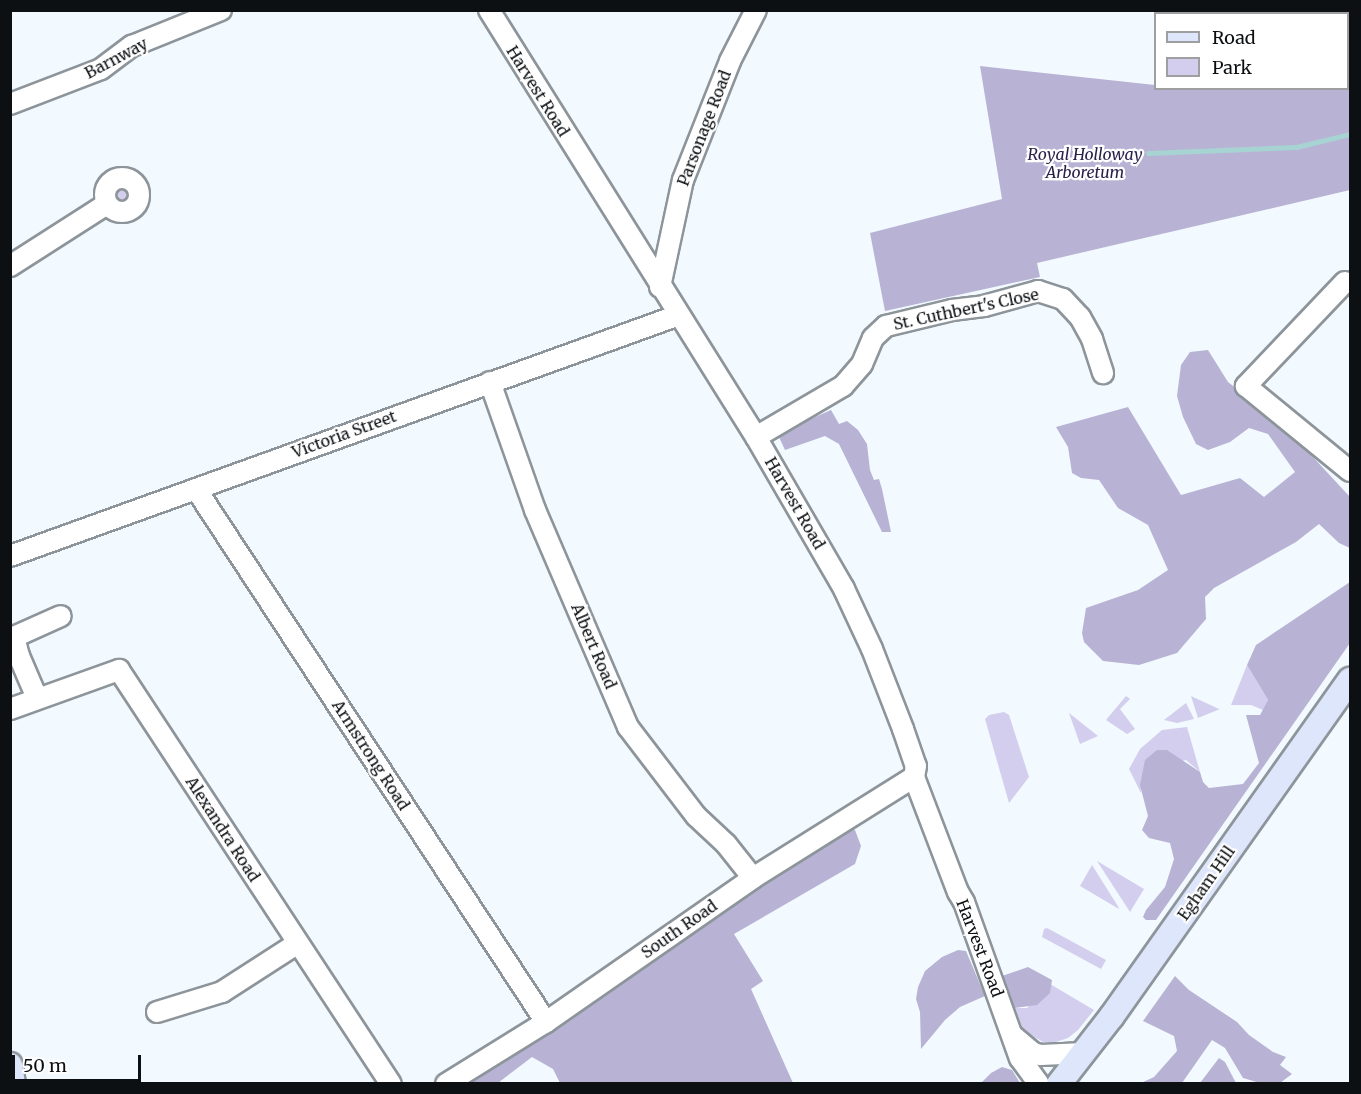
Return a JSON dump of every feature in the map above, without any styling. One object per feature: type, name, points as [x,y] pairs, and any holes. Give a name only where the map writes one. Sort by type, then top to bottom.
[{"type":"main road","name":"Egham Hill","points":[[1059,1083],[1084,1053],[1350,680]]},
{"type":"main road","points":[[10,1065],[13,1083]]},
{"type":"street","name":"Barnway","points":[[10,104],[100,69],[132,46],[221,10]]},
{"type":"street","name":"Harvest Road","points":[[489,10],[660,287],[756,437],[815,537],[873,649],[916,766],[914,777],[969,915],[1020,1058],[1039,1083]]},
{"type":"street","name":"Parsonage Road","points":[[660,287],[683,180],[730,61],[756,10]]},
{"type":"street","points":[[10,266],[107,204]]},
{"type":"street","points":[[1345,282],[1246,386],[1350,471]]},
{"type":"street","name":"St. Cuthbert's Close","points":[[756,437],[843,386],[862,364],[873,339],[886,326],[952,310],[984,306],[1038,291],[1063,299],[1080,317],[1092,339],[1103,373]]},
{"type":"street","name":"Victoria Street","points":[[10,556],[679,315]]},
{"type":"street","name":"Albert Road","points":[[489,382],[535,510],[628,727],[696,816],[726,844],[753,878]]},
{"type":"street","name":"Armstrong Road","points":[[196,489],[546,1022]]},
{"type":"street","points":[[37,698],[19,656],[14,637],[61,616]]},
{"type":"street","name":"Alexandra Road","points":[[10,709],[119,670],[391,1083]]},
{"type":"street","name":"South Road","points":[[446,1083],[546,1022],[753,878],[914,777]]},
{"type":"street","points":[[157,1012],[222,992],[298,943]]},
{"type":"street","points":[[1013,1036],[1033,1053],[1041,1055],[1084,1053]]},
{"type":"green space","name":"Royal Holloway Arboretum","points":[[1349,26],[1350,190],[1037,263],[1040,277],[885,311],[870,233],[1002,199],[980,66],[1154,85],[1154,90],[1349,90]]},
{"type":"green space","points":[[118,185],[126,185],[132,191],[132,199],[126,205],[118,205],[112,199],[112,191]]},
{"type":"green space","points":[[1208,350],[1228,382],[1287,429],[1350,497],[1350,548],[1339,543],[1319,524],[1296,542],[1214,588],[1205,597],[1206,619],[1177,653],[1139,665],[1103,661],[1084,642],[1082,633],[1086,608],[1138,590],[1168,570],[1148,525],[1118,508],[1099,480],[1081,478],[1072,473],[1068,447],[1056,427],[1128,407],[1181,495],[1240,478],[1264,497],[1295,472],[1268,434],[1249,428],[1230,442],[1208,450],[1196,444],[1183,417],[1177,396],[1181,365],[1190,352]]},
{"type":"green space","points":[[831,410],[839,424],[847,421],[858,430],[867,444],[870,470],[874,480],[879,479],[891,532],[882,532],[839,444],[825,436],[785,450],[779,437],[795,426]]},
{"type":"green space","points":[[1350,582],[1350,643],[1156,920],[1146,920],[1143,917],[1146,910],[1165,887],[1174,859],[1170,843],[1149,838],[1142,830],[1148,816],[1140,785],[1145,760],[1157,750],[1167,750],[1200,772],[1203,782],[1209,788],[1243,784],[1259,763],[1246,715],[1260,715],[1268,700],[1247,665],[1256,645]]},
{"type":"green space","points":[[1247,665],[1268,700],[1263,710],[1251,705],[1231,705]]},
{"type":"green space","points":[[1126,696],[1130,699],[1120,709],[1135,729],[1127,734],[1106,720]]},
{"type":"green space","points":[[1191,696],[1219,709],[1220,709],[1198,718]]},
{"type":"green space","points":[[1186,703],[1194,719],[1177,723],[1164,720]]},
{"type":"green space","points":[[1004,712],[1009,715],[1029,777],[1009,803],[985,719],[989,715]]},
{"type":"green space","points":[[1069,713],[1098,736],[1080,744]]},
{"type":"green space","points":[[1187,727],[1200,772],[1186,760],[1144,769],[1141,793],[1129,769],[1140,749],[1162,730]]},
{"type":"green space","points":[[841,823],[855,830],[861,846],[855,864],[734,934],[763,981],[751,989],[793,1083],[560,1083],[553,1069],[532,1057],[498,1083],[457,1084]]},
{"type":"green space","points":[[1097,861],[1144,889],[1130,912]]},
{"type":"green space","points":[[1092,865],[1119,908],[1119,909],[1080,886]]},
{"type":"green space","points":[[1047,928],[1106,960],[1101,969],[1042,937],[1044,929]]},
{"type":"green space","points":[[958,950],[966,951],[985,996],[960,1007],[945,1020],[921,1049],[920,1012],[916,999],[918,987],[925,971],[942,957]]},
{"type":"green space","points":[[1028,967],[1052,980],[1050,993],[1037,1005],[1015,1008],[1002,976]]},
{"type":"green space","points":[[1175,976],[1189,990],[1237,1022],[1249,1035],[1273,1052],[1286,1057],[1280,1065],[1292,1074],[1280,1083],[1260,1083],[1243,1078],[1225,1048],[1212,1040],[1182,1083],[1141,1083],[1154,1077],[1177,1051],[1174,1036],[1143,1021]]},
{"type":"green space","points":[[1050,984],[1094,1010],[1078,1030],[1068,1038],[1056,1042],[1043,1042],[1023,1030],[1015,1008],[1027,1008]]},
{"type":"green space","points":[[1219,1058],[1225,1062],[1236,1083],[1200,1083]]},
{"type":"green space","points":[[1002,1067],[1012,1070],[1020,1083],[981,1083],[991,1073]]},
{"type":"waterway","points":[[1148,153],[1296,147],[1350,134]]}]
